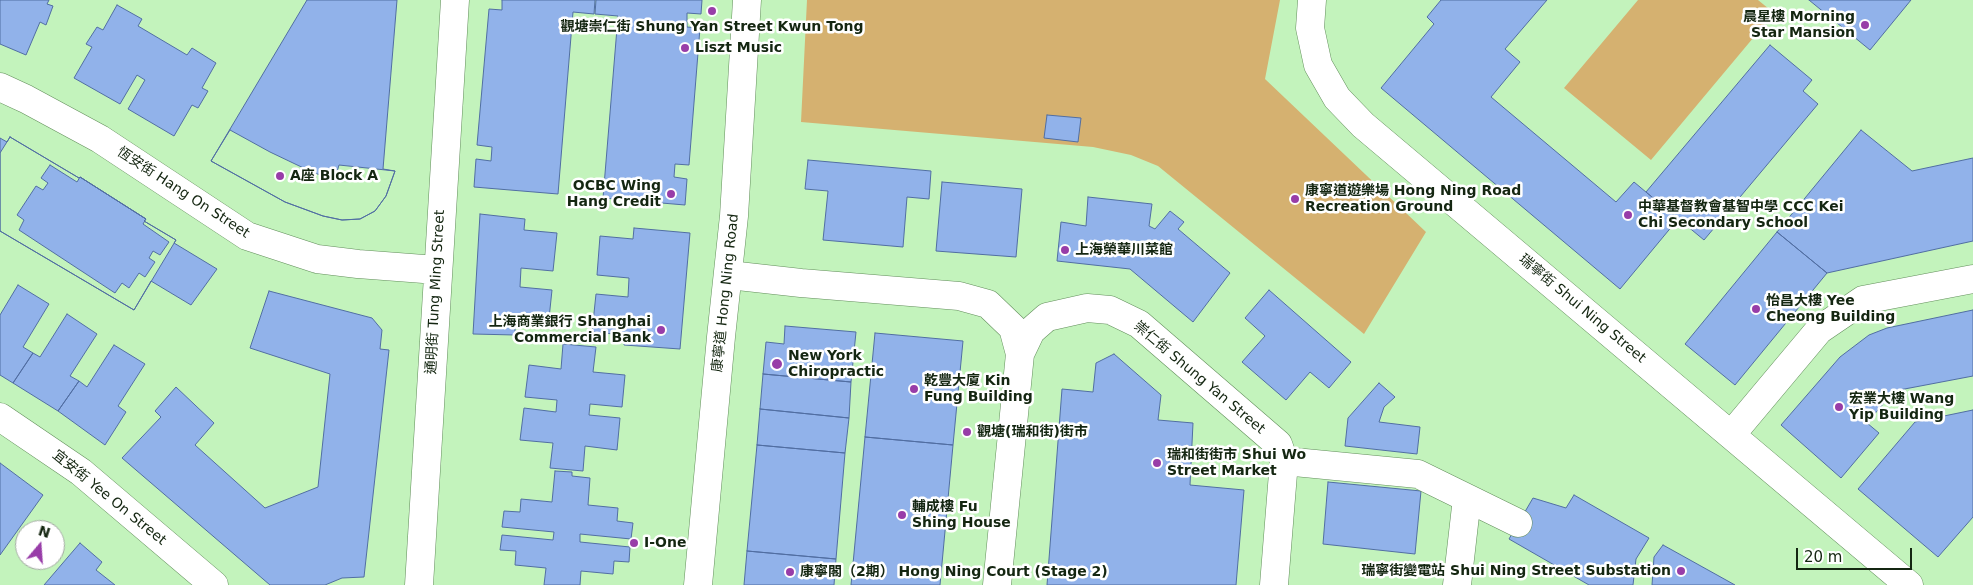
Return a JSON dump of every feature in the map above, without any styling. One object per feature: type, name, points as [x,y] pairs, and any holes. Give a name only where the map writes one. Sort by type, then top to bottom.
[{"type":"street","name":"通明街 Tung Ming Street","points":[[419,585],[455,0]]},
{"type":"street","name":"康寧道 Hong Ning Road","points":[[698,585],[720,347],[729,275],[747,0]]},
{"type":"street","name":"瑞寧街 Shui Ning Street","points":[[1312,0],[1310,28],[1318,65],[1337,98],[1363,125],[1909,585]]},
{"type":"street","name":"恆安街 Hang On Street","points":[[0,87],[100,139],[248,236],[317,259],[437,270]]},
{"type":"street","points":[[729,275],[959,296],[988,304],[1013,328],[1020,354],[997,585]]},
{"type":"street","points":[[1731,435],[1819,330],[1862,300],[1973,278]]},
{"type":"street","name":"崇仁街 Shung Yan Street","points":[[1020,354],[1030,331],[1047,317],[1086,308],[1110,310],[1139,324],[1278,444],[1284,461]]},
{"type":"street","name":"宜安街 Yee On Street","points":[[0,417],[81,472],[214,585]]},
{"type":"street","points":[[1274,585],[1284,461],[1418,474],[1518,523]]},
{"type":"street","points":[[1458,585],[1467,498]]},
{"type":"shaded area","name":"康寧道遊樂場 Hong Ning Road Recreation Ground","points":[[807,0],[1280,0],[1265,79],[1426,232],[1364,334],[1158,166],[1131,155],[1093,147],[801,122]]},
{"type":"shaded area","points":[[1638,0],[1758,0],[1774,13],[1651,160],[1564,88]]},
{"type":"building","points":[[0,0],[49,0],[47,4],[53,6],[46,25],[40,22],[26,55],[0,44]]},
{"type":"building","points":[[307,0],[397,0],[383,169],[395,171],[386,196],[375,211],[360,219],[342,220],[323,216],[285,202],[211,161]]},
{"type":"building","points":[[502,0],[595,0],[594,14],[573,12],[558,194],[474,187],[476,159],[491,161],[492,147],[477,145],[489,9],[502,10]]},
{"type":"building","points":[[596,0],[702,0],[701,14],[687,13],[687,27],[700,28],[689,165],[675,164],[674,177],[687,179],[685,205],[603,198],[618,16],[595,14]]},
{"type":"building","points":[[1441,0],[1547,0],[1505,49],[1520,62],[1491,97],[1616,202],[1634,182],[1678,219],[1620,289],[1381,88],[1434,24],[1427,17]]},
{"type":"building","name":"晨星樓 Morning Star Mansion","points":[[1809,0],[1911,0],[1870,50]]},
{"type":"building","points":[[117,5],[142,19],[138,26],[187,55],[192,48],[216,63],[202,88],[208,91],[198,108],[192,105],[174,136],[128,109],[145,80],[137,75],[120,104],[74,78],[92,47],[86,44],[97,27],[103,30]]},
{"type":"building","points":[[1770,45],[1812,80],[1803,91],[1818,104],[1704,240],[1646,192]]},
{"type":"building","points":[[1047,115],[1081,118],[1078,142],[1044,138]]},
{"type":"building","name":"A座 Block A","points":[[230,130],[314,173],[335,179],[339,165],[395,171],[386,196],[375,211],[360,219],[342,220],[323,216],[285,202],[211,161]]},
{"type":"building","points":[[1861,130],[1912,171],[1973,158],[1973,241],[1827,273],[1777,232]]},
{"type":"building","points":[[10,137],[80,177],[146,219],[144,221],[176,240],[134,310],[0,231],[0,153]]},
{"type":"building","points":[[10,137],[80,177],[146,219],[144,221],[176,240],[174,243],[217,269],[191,305],[151,281],[134,310],[0,231],[0,138],[7,142]]},
{"type":"building","points":[[808,160],[931,171],[929,199],[907,197],[903,247],[823,240],[828,191],[805,189]]},
{"type":"building","points":[[50,165],[77,182],[80,177],[146,219],[143,224],[169,242],[160,255],[153,251],[149,258],[155,262],[145,277],[139,273],[129,288],[122,283],[115,293],[19,230],[24,220],[17,215],[36,186],[43,190],[48,183],[41,178]]},
{"type":"building","points":[[942,182],[1022,189],[1016,257],[936,251]]},
{"type":"building","points":[[1088,197],[1152,204],[1149,226],[1155,229],[1170,211],[1184,222],[1178,229],[1230,273],[1193,322],[1130,269],[1057,261],[1061,222],[1086,226]]},
{"type":"building","points":[[480,214],[525,219],[524,230],[557,233],[553,271],[521,268],[520,287],[552,290],[548,328],[515,326],[515,335],[473,334]]},
{"type":"building","points":[[634,228],[690,233],[680,349],[624,345],[625,335],[592,332],[596,294],[628,297],[629,278],[597,275],[600,236],[633,239]]},
{"type":"building","name":"怡昌大樓 Yee Cheong Building","points":[[1777,232],[1827,273],[1735,385],[1685,344]]},
{"type":"building","points":[[18,285],[49,304],[23,347],[33,353],[13,383],[0,375],[0,315]]},
{"type":"building","points":[[1269,290],[1351,362],[1329,388],[1310,372],[1286,400],[1242,362],[1265,336],[1245,318]]},
{"type":"building","points":[[269,291],[372,318],[382,330],[380,349],[389,350],[364,577],[342,578],[325,585],[270,585],[122,458],[161,417],[155,411],[176,387],[214,423],[195,445],[265,508],[318,487],[330,374],[250,348]]},
{"type":"building","name":"宏業大樓 Wang Yip Building","points":[[1973,310],[1973,376],[1894,391],[1867,423],[1879,433],[1841,478],[1781,425],[1840,357],[1869,335],[1887,328]]},
{"type":"building","points":[[67,314],[97,334],[70,376],[79,381],[58,411],[13,383],[33,353],[40,357]]},
{"type":"building","points":[[785,326],[856,332],[851,382],[763,374],[766,342],[784,344]]},
{"type":"building","name":"乾豐大廈 Kin Fung Building","points":[[875,333],[963,341],[953,445],[865,437]]},
{"type":"building","points":[[563,344],[596,347],[593,372],[625,375],[622,407],[590,404],[589,415],[620,418],[617,450],[585,446],[583,471],[550,468],[553,443],[520,440],[524,408],[556,412],[557,400],[525,397],[529,365],[561,369]]},
{"type":"building","points":[[114,345],[145,364],[118,406],[126,412],[105,445],[58,411],[79,381],[87,387]]},
{"type":"building","points":[[1114,354],[1161,395],[1158,420],[1193,423],[1190,485],[1244,490],[1236,585],[1047,585],[1062,389],[1093,392],[1096,363]]},
{"type":"building","points":[[763,374],[851,382],[849,418],[760,409]]},
{"type":"building","points":[[1379,383],[1395,397],[1384,407],[1379,422],[1420,427],[1417,454],[1345,446],[1348,418]]},
{"type":"building","points":[[760,409],[849,418],[845,453],[757,445]]},
{"type":"building","points":[[1973,410],[1973,517],[1938,557],[1858,489],[1915,422]]},
{"type":"building","name":"輔成樓 Fu Shing House","points":[[865,437],[953,445],[940,585],[851,585]]},
{"type":"building","points":[[757,445],[845,453],[836,559],[747,551]]},
{"type":"building","points":[[0,463],[43,495],[25,520],[15,520],[15,534],[0,555]]},
{"type":"building","points":[[555,471],[572,472],[572,476],[590,478],[588,505],[618,508],[617,521],[633,523],[631,539],[580,534],[580,542],[630,547],[629,562],[614,561],[613,574],[581,571],[580,585],[544,585],[546,568],[515,565],[516,551],[500,550],[502,535],[553,540],[554,532],[502,527],[504,511],[520,512],[521,499],[552,502]]},
{"type":"building","points":[[1328,482],[1421,491],[1415,554],[1323,544]]},
{"type":"building","points":[[1574,495],[1649,538],[1636,559],[1633,585],[1589,585],[1509,539],[1533,498],[1566,508]]},
{"type":"building","points":[[80,543],[102,562],[96,570],[115,585],[44,585],[57,570],[65,570],[65,560]]},
{"type":"building","name":"瑞寧街變電站 Shui Ning Street Substation","points":[[1663,545],[1735,585],[1652,585],[1654,557]]},
{"type":"building","name":"康寧閣（2期） Hong Ning Court (Stage 2)","points":[[747,551],[836,559],[834,585],[744,585]]},
{"type":"place","name":"觀塘崇仁街 Shung Yan Street Kwun Tong","points":[[712,11]]},
{"type":"place","name":"晨星樓 Morning Star Mansion","points":[[1865,25]]},
{"type":"place","name":"Liszt Music","points":[[685,48]]},
{"type":"place","name":"A座 Block A","points":[[280,176]]},
{"type":"place","name":"OCBC Wing Hang Credit","points":[[671,194]]},
{"type":"place","name":"康寧道遊樂場 Hong Ning Road Recreation Ground","points":[[1295,199]]},
{"type":"place","name":"中華基督教會基智中學 CCC Kei Chi Secondary School","points":[[1628,215]]},
{"type":"place","name":"上海榮華川菜館","points":[[1065,250]]},
{"type":"place","name":"怡昌大樓 Yee Cheong Building","points":[[1756,309]]},
{"type":"place","name":"上海商業銀行 Shanghai Commercial Bank","points":[[661,330]]},
{"type":"place","name":"New York Chiropractic","points":[[777,364]]},
{"type":"place","name":"乾豐大廈 Kin Fung Building","points":[[914,389]]},
{"type":"place","name":"宏業大樓 Wang Yip Building","points":[[1839,407]]},
{"type":"place","name":"觀塘(瑞和街)街市","points":[[967,432]]},
{"type":"place","name":"瑞和街街市 Shui Wo Street Market","points":[[1157,463]]},
{"type":"place","name":"輔成樓 Fu Shing House","points":[[902,515]]},
{"type":"place","name":"I-One","points":[[634,543]]},
{"type":"place","name":"瑞寧街變電站 Shui Ning Street Substation","points":[[1681,571]]},
{"type":"place","name":"康寧閣（2期） Hong Ning Court (Stage 2)","points":[[790,572]]}]
